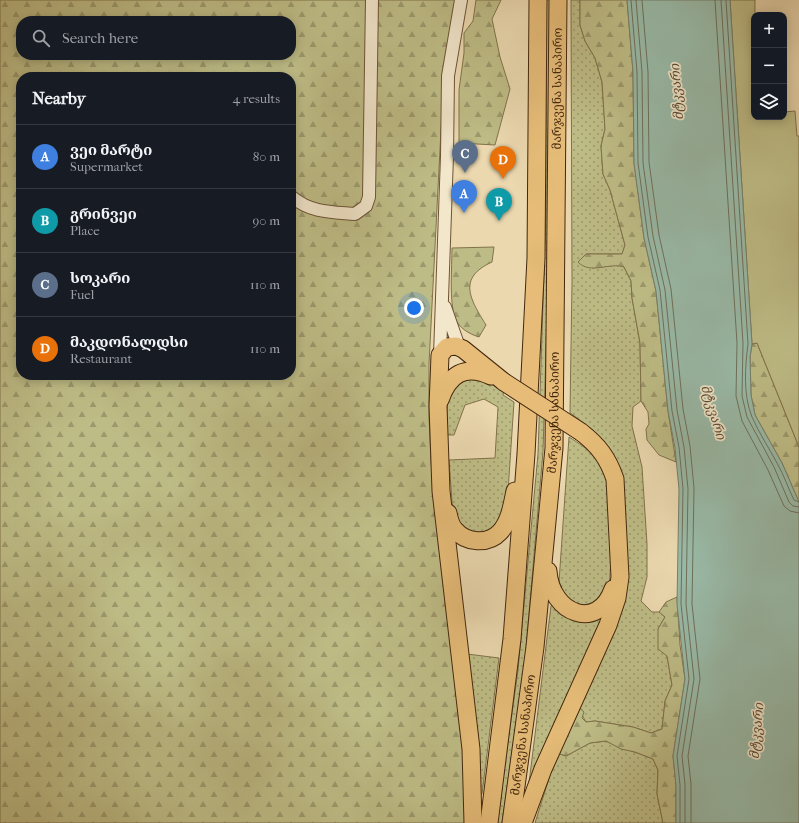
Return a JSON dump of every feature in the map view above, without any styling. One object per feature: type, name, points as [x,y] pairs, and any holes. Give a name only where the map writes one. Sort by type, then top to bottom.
[{"type":"highway","name":"მარჯვენა სანაპირო","points":[[489,823],[512,639],[526,454],[536,258],[538,0]]},
{"type":"highway","name":"მარჯვენა სანაპირო","points":[[511,823],[535,647],[546,546],[554,441],[558,0]]},
{"type":"highway","points":[[473,823],[471,749],[441,491],[438,406],[439,359],[447,347],[462,350],[504,382],[581,432],[601,450],[611,467],[615,479],[620,577],[617,598],[608,625],[546,762],[523,823]]},
{"type":"highway","points":[[438,406],[444,390],[468,364],[462,350]]},
{"type":"highway","points":[[439,359],[444,372],[459,374],[478,371],[504,382]]},
{"type":"highway","points":[[441,491],[454,529],[472,540],[481,541],[490,539],[499,533],[507,522],[526,454]]},
{"type":"highway","points":[[546,546],[548,581],[554,596],[564,607],[576,613],[589,613],[603,606],[610,597],[614,588],[619,559]]},
{"type":"street","points":[[296,201],[302,206],[355,214],[366,206],[369,197],[372,0]]},
{"type":"street","points":[[439,359],[447,171],[448,76],[461,0]]},
{"type":"street","points":[[441,284],[448,318],[462,350]]},
{"type":"green space","points":[[0,0],[456,0],[444,71],[429,364],[429,417],[431,463],[459,680],[467,823],[0,823]]},
{"type":"green space","points":[[476,0],[501,0],[492,19],[500,57],[510,89],[495,145],[459,143],[459,90],[464,53],[464,33],[473,21]]},
{"type":"green space","points":[[546,0],[550,0],[550,212],[543,452],[524,671],[502,823],[497,823],[518,670],[538,454],[546,213]]},
{"type":"green space","points":[[571,0],[580,0],[580,25],[585,41],[595,58],[602,82],[605,129],[601,146],[603,174],[610,190],[625,245],[622,254],[586,254],[592,268],[618,265],[624,267],[631,281],[632,298],[640,343],[641,401],[633,407],[632,426],[642,467],[647,544],[647,577],[641,601],[652,612],[659,612],[665,617],[658,629],[667,656],[672,685],[665,701],[662,729],[651,733],[633,727],[595,721],[586,722],[577,706],[614,622],[616,462],[596,434],[570,413],[572,282]]},
{"type":"green space","points":[[580,0],[627,0],[633,72],[634,163],[644,238],[656,291],[668,411],[676,462],[659,455],[647,440],[646,429],[649,424],[648,412],[641,401],[640,343],[632,298],[631,281],[624,267],[613,266],[588,268],[578,262],[586,254],[622,254],[625,245],[610,190],[603,174],[601,146],[605,129],[602,82],[595,58],[585,41],[580,25]]},
{"type":"green space","points":[[730,0],[755,0],[755,12],[751,12],[751,120],[787,120],[787,112],[795,111],[797,136],[799,136],[799,447],[757,343],[752,344]]},
{"type":"green space","points":[[494,247],[492,262],[481,268],[474,275],[471,282],[470,290],[472,298],[486,325],[479,337],[465,330],[459,325],[455,318],[451,293],[452,248]]},
{"type":"green space","points":[[757,343],[799,447],[799,502],[782,463],[755,415],[751,395],[750,357],[752,344]]},
{"type":"green space","points":[[473,376],[504,388],[503,395],[514,402],[507,506],[499,526],[473,539],[453,515],[449,460],[495,458],[498,407],[484,399],[465,405],[454,435],[447,435],[447,416],[448,402],[452,390],[462,381]]},
{"type":"green space","points":[[569,437],[583,446],[594,456],[602,468],[607,484],[611,563],[609,586],[590,608],[570,606],[560,589],[559,582]]},
{"type":"green space","points":[[677,597],[680,645],[685,679],[673,756],[676,785],[676,823],[663,823],[657,794],[658,770],[653,759],[635,752],[621,749],[606,741],[590,743],[566,756],[557,753],[577,706],[584,712],[582,718],[586,722],[595,721],[633,727],[651,733],[662,729],[665,701],[672,685],[667,656],[658,649],[658,629],[665,617],[659,612],[666,602]]},
{"type":"green space","points":[[553,603],[610,607],[528,791],[551,606]]},
{"type":"green space","points":[[467,654],[499,658],[482,794],[479,795]]},
{"type":"green space","points":[[606,741],[653,759],[658,770],[657,794],[663,823],[535,823],[557,753],[566,756],[590,743]]},
{"type":"water","name":"მტკვარი","points":[[627,0],[730,0],[752,344],[750,357],[751,395],[755,415],[782,463],[799,502],[799,823],[676,823],[676,785],[673,756],[685,679],[677,604],[679,489],[675,448],[668,411],[656,291],[644,238],[634,163],[633,72]]},
{"type":"place","name":"სოკარი","points":[[465,173]]},
{"type":"place","name":"მაკდონალდსი","points":[[503,179]]},
{"type":"place","name":"ვეი მარტი","points":[[464,213]]},
{"type":"place","name":"გრინვეი","points":[[499,221]]}]
